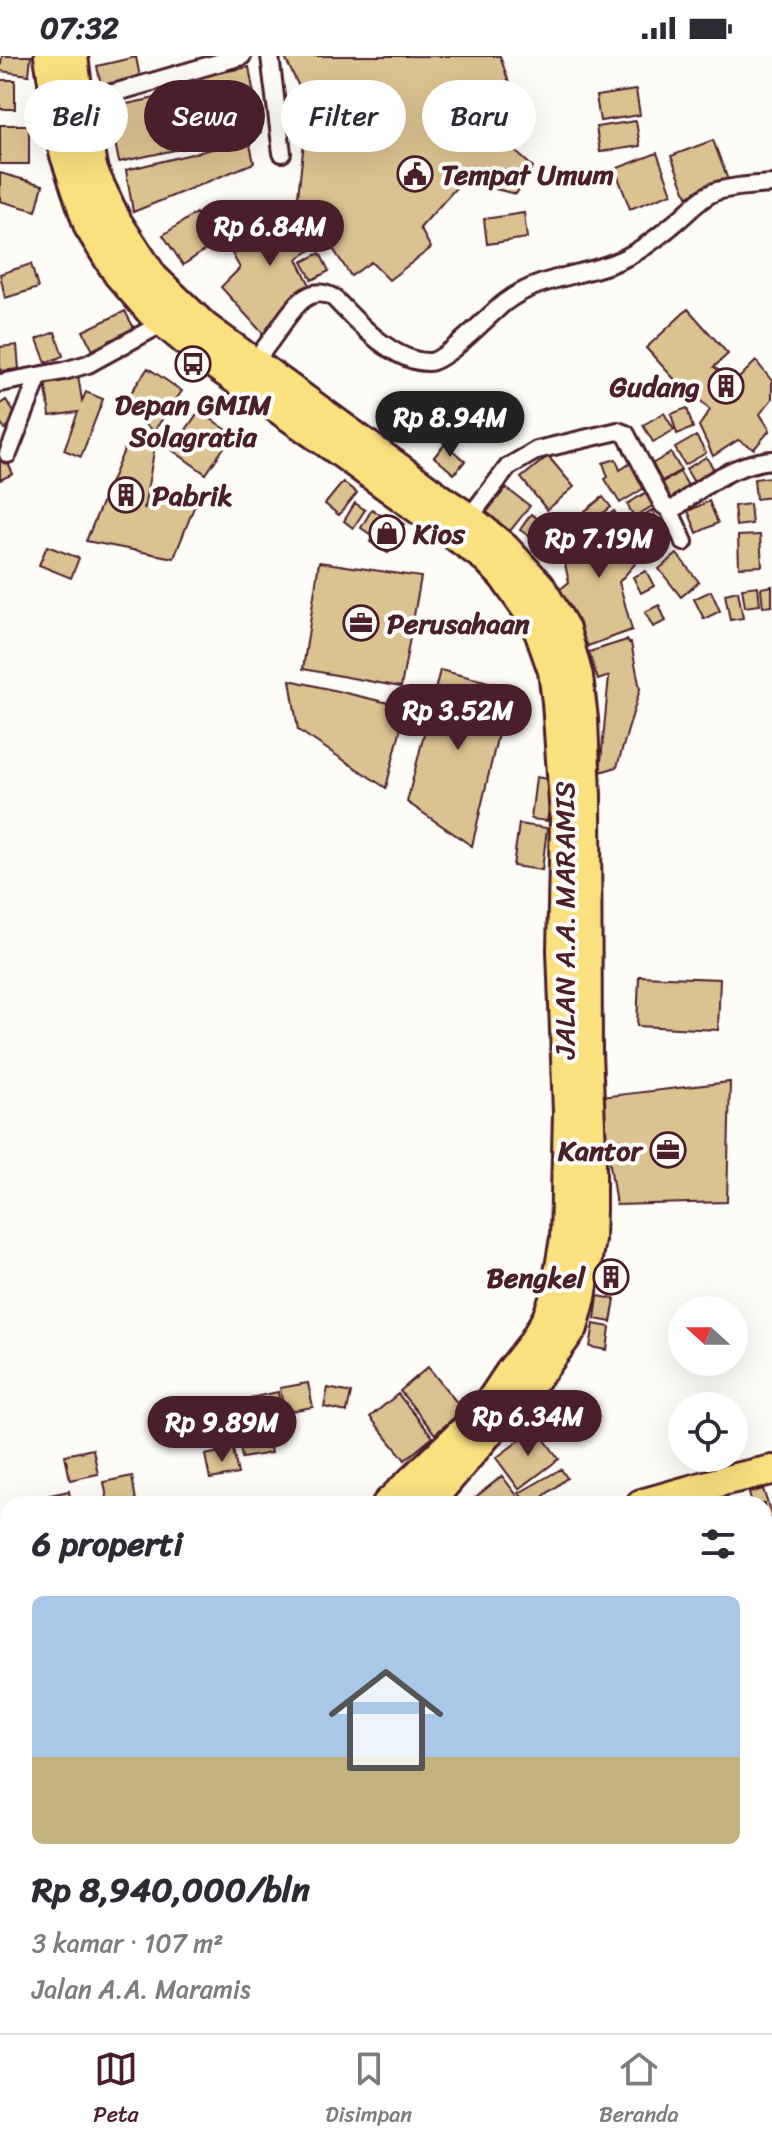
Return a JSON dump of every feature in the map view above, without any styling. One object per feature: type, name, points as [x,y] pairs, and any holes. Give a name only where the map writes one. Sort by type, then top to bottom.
[{"type":"highway","name":"JALAN A.A. MARAMIS","points":[[49,56],[64,152],[89,227],[118,274],[163,323],[211,362],[487,559],[532,617],[553,671],[565,817],[563,996],[579,1113],[562,1265],[555,1297],[532,1344],[480,1414],[395,1496]]},
{"type":"highway","points":[[73,56],[76,80]]},
{"type":"highway","points":[[89,152],[93,171],[117,222],[153,277],[205,327],[469,518],[505,548],[540,586],[565,629],[578,676],[586,781],[587,1053],[579,1113],[590,1239],[581,1298],[573,1328],[543,1369],[435,1496]]},
{"type":"highway","points":[[669,1496],[772,1470]]},
{"type":"street","points":[[128,91],[177,66],[242,56]]},
{"type":"street","points":[[270,56],[282,153]]},
{"type":"street","points":[[254,362],[301,300],[315,293],[334,298],[371,334],[396,352],[432,363],[524,290],[632,255],[701,200],[717,191],[772,184]]},
{"type":"street","points":[[0,383],[88,364],[163,323]]},
{"type":"street","points":[[8,454],[39,376]]},
{"type":"street","points":[[469,518],[508,467],[537,450],[618,431],[626,434],[684,542]]},
{"type":"street","points":[[669,509],[674,509],[697,489],[729,472],[772,460]]},
{"type":"building","points":[[2,56],[31,56],[29,75],[0,71]]},
{"type":"building","name":"Tempat Umum","points":[[284,56],[500,56],[508,80],[422,80],[422,152],[516,152],[533,167],[516,194],[462,181],[420,228],[431,248],[389,280],[371,262],[351,276],[298,196],[303,152],[406,152],[406,80],[296,80]]},
{"type":"building","points":[[136,57],[140,77],[100,80],[97,66]]},
{"type":"building","points":[[249,67],[251,80],[186,80]]},
{"type":"building","points":[[0,80],[15,80],[15,109],[0,109]]},
{"type":"building","points":[[636,90],[640,115],[600,121],[596,96]]},
{"type":"building","points":[[144,100],[144,152],[166,152],[119,162],[117,152],[128,152],[128,104]]},
{"type":"building","points":[[636,121],[640,146],[600,152],[596,127]]},
{"type":"building","points":[[0,125],[24,125],[24,152],[29,152],[29,164],[0,164]]},
{"type":"building","points":[[713,140],[728,180],[687,196],[671,156]]},
{"type":"building","points":[[200,152],[252,152],[254,163],[133,212],[126,170]]},
{"type":"building","points":[[657,153],[672,193],[630,209],[615,169]]},
{"type":"building","points":[[0,173],[43,185],[36,211],[0,201]]},
{"type":"building","points":[[301,210],[319,245],[297,259],[310,285],[265,336],[221,287],[240,268],[229,248],[259,213],[276,224]]},
{"type":"building","points":[[196,213],[207,230],[219,220],[233,237],[216,251],[211,246],[183,265],[163,235]]},
{"type":"building","points":[[524,213],[527,238],[487,244],[484,219]]},
{"type":"building","points":[[320,253],[329,271],[312,280],[302,262]]},
{"type":"building","points":[[31,264],[38,288],[5,298],[0,274]]},
{"type":"building","name":"Gudang","points":[[688,309],[728,354],[714,367],[735,382],[756,361],[772,381],[772,399],[760,414],[770,430],[754,449],[738,440],[713,456],[699,426],[710,410],[689,389],[686,392],[646,348]]},
{"type":"building","points":[[125,311],[136,332],[94,353],[83,331]]},
{"type":"building","points":[[55,332],[63,356],[46,363],[37,339]]},
{"type":"building","points":[[17,345],[19,369],[0,371],[0,347]]},
{"type":"building","points":[[148,368],[182,391],[154,431],[121,407]]},
{"type":"building","points":[[78,375],[82,401],[86,392],[103,399],[81,457],[64,450],[78,412],[50,416],[45,381]]},
{"type":"building","points":[[6,400],[19,420],[5,429],[0,422],[0,404]]},
{"type":"building","points":[[687,408],[693,428],[677,434],[671,414]]},
{"type":"building","points":[[199,411],[233,434],[206,474],[172,450]]},
{"type":"building","points":[[664,413],[674,430],[653,442],[643,425]]},
{"type":"building","name":"Pabrik","points":[[132,431],[156,440],[144,509],[157,488],[196,502],[174,558],[86,541]]},
{"type":"building","points":[[696,436],[706,453],[685,465],[675,448]]},
{"type":"building","points":[[445,444],[465,461],[454,474],[434,457]]},
{"type":"building","points":[[0,446],[13,474],[0,480]]},
{"type":"building","points":[[671,453],[681,470],[660,482],[650,465]]},
{"type":"building","points":[[548,456],[574,487],[547,510],[521,478]]},
{"type":"building","points":[[706,457],[717,474],[696,486],[686,469]]},
{"type":"building","points":[[616,459],[620,470],[631,463],[646,487],[620,503],[605,479],[608,477],[603,463]]},
{"type":"building","points":[[680,472],[690,489],[669,501],[659,484]]},
{"type":"building","points":[[770,477],[772,497],[756,499],[754,479]]},
{"type":"building","points":[[343,482],[357,493],[339,515],[325,504]]},
{"type":"building","points":[[506,488],[530,506],[510,531],[486,513]]},
{"type":"building","points":[[647,492],[654,505],[634,517],[627,504]]},
{"type":"building","points":[[603,497],[611,507],[593,521],[585,511]]},
{"type":"building","points":[[709,501],[718,523],[697,533],[688,511]]},
{"type":"building","points":[[355,503],[365,510],[353,528],[344,521]]},
{"type":"building","points":[[750,504],[752,524],[736,526],[734,506]]},
{"type":"building","points":[[372,509],[382,516],[370,534],[361,528]]},
{"type":"building","points":[[652,510],[659,523],[640,534],[633,522]]},
{"type":"building","points":[[614,511],[642,556],[619,582],[632,630],[588,646],[558,591],[569,582],[562,551]]},
{"type":"building","name":"Kios","points":[[386,514],[404,524],[388,553],[370,542]]},
{"type":"building","points":[[531,514],[562,535],[552,551],[520,530]]},
{"type":"building","points":[[660,530],[667,543],[647,554],[640,542]]},
{"type":"building","points":[[760,535],[762,566],[739,567],[738,536]]},
{"type":"building","points":[[47,546],[79,558],[71,578],[39,565]]},
{"type":"building","points":[[677,554],[699,582],[681,597],[659,569]]},
{"type":"building","name":"Perusahaan","points":[[319,562],[421,577],[401,687],[303,669]]},
{"type":"building","points":[[646,571],[654,586],[641,593],[633,577]]},
{"type":"building","points":[[758,586],[760,605],[745,607],[742,588]]},
{"type":"building","points":[[772,586],[772,606],[763,607],[761,588]]},
{"type":"building","points":[[711,591],[720,611],[704,619],[694,599]]},
{"type":"building","points":[[738,591],[743,618],[730,620],[725,594]]},
{"type":"building","points":[[659,605],[666,621],[653,627],[645,612]]},
{"type":"building","points":[[627,640],[631,643],[640,689],[617,767],[600,772],[609,676],[598,680],[589,652]]},
{"type":"building","name":"Perusahaan","points":[[440,670],[509,687],[472,846],[407,802]]},
{"type":"building","name":"Perusahaan","points":[[290,680],[406,707],[386,788],[298,730]]},
{"type":"building","points":[[536,777],[554,780],[547,821],[531,819]]},
{"type":"building","points":[[519,824],[547,828],[542,870],[513,866]]},
{"type":"building","points":[[639,976],[720,979],[718,1030],[637,1026]]},
{"type":"building","name":"Kantor","points":[[730,1082],[727,1202],[616,1205],[600,1097]]},
{"type":"building","name":"Bengkel","points":[[603,1266],[620,1267],[618,1289],[601,1287]]},
{"type":"building","points":[[598,1296],[615,1299],[611,1322],[595,1319]]},
{"type":"building","points":[[594,1324],[610,1327],[607,1350],[590,1347]]},
{"type":"building","points":[[428,1367],[463,1410],[435,1434],[400,1391]]},
{"type":"building","points":[[308,1383],[313,1407],[284,1412],[280,1388]]},
{"type":"building","points":[[328,1388],[351,1393],[347,1412],[324,1407]]},
{"type":"building","points":[[278,1392],[282,1417],[254,1422],[250,1398]]},
{"type":"building","points":[[398,1394],[433,1437],[405,1460],[370,1417]]},
{"type":"building","points":[[266,1428],[271,1453],[242,1458],[238,1434]]},
{"type":"building","points":[[536,1428],[559,1459],[519,1489],[496,1458]]},
{"type":"building","points":[[93,1449],[98,1474],[70,1480],[65,1455]]},
{"type":"building","points":[[233,1449],[238,1474],[210,1479],[205,1455]]},
{"type":"building","points":[[561,1469],[567,1478],[544,1496],[521,1496],[519,1493]]},
{"type":"building","points":[[132,1476],[135,1496],[107,1496],[104,1482]]},
{"type":"building","points":[[502,1476],[517,1496],[477,1496]]},
{"type":"building","points":[[763,1489],[765,1496],[750,1496],[749,1493]]},
{"type":"building","points":[[69,1491],[70,1496],[46,1496]]},
{"type":"place","name":"Tempat Umum","points":[[415,174]]},
{"type":"place","name":"Depan GMIM Solagratia","points":[[193,364]]},
{"type":"place","name":"Gudang","points":[[726,386]]},
{"type":"place","name":"Pabrik","points":[[126,495]]},
{"type":"place","name":"Kios","points":[[387,533]]},
{"type":"place","name":"Perusahaan","points":[[361,623]]},
{"type":"place","name":"Kantor","points":[[668,1150]]},
{"type":"place","name":"Bengkel","points":[[611,1277]]}]
